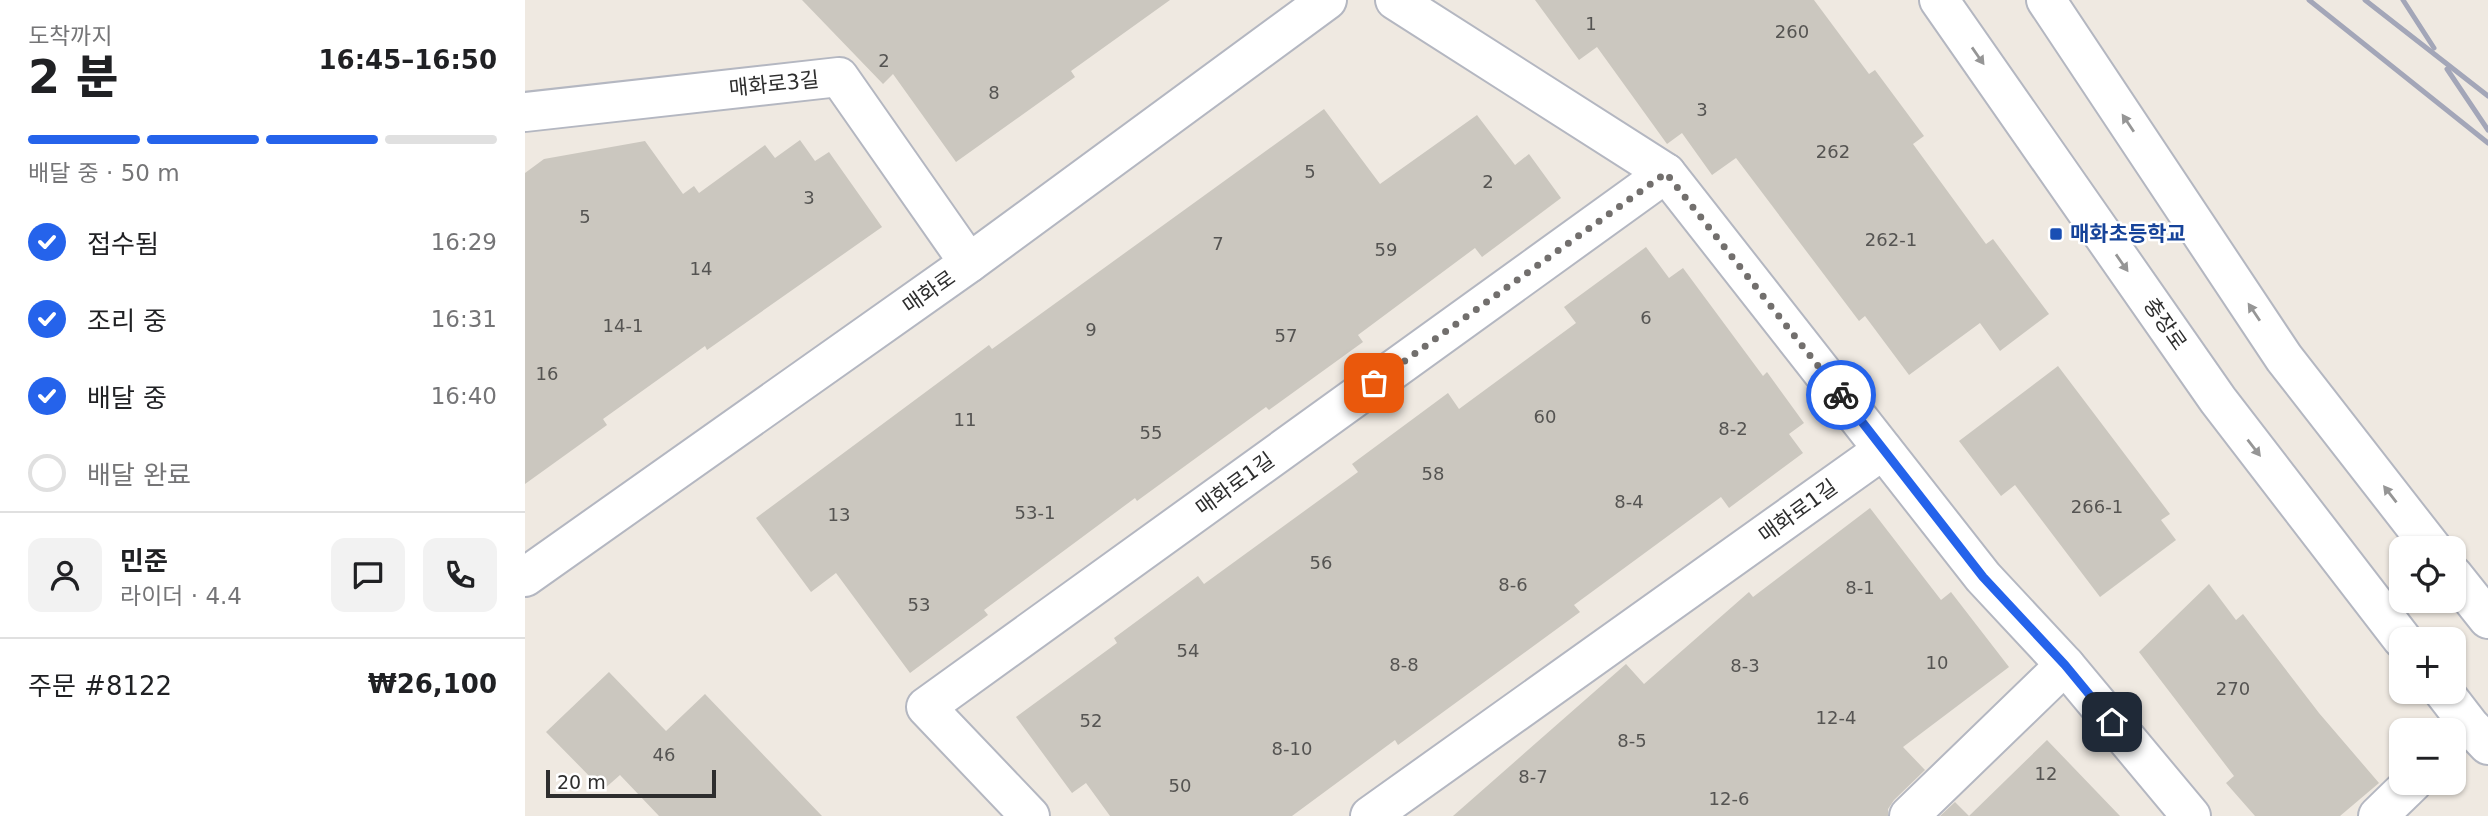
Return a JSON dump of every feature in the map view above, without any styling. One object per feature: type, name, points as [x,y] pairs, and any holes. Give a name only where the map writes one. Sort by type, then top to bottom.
[{"type":"street","name":"매화로","points":[[525,577],[969,263],[1327,0]]},
{"type":"street","points":[[1395,0],[1666,173],[1983,577],[2065,665],[2191,816]]},
{"type":"street","name":"충장로","points":[[1939,0],[2218,400],[2393,627]]},
{"type":"street","points":[[2046,0],[2284,358],[2423,536]]},
{"type":"street","name":"매화로3길","points":[[525,112],[839,77],[969,263]]},
{"type":"street","name":"매화로1길","points":[[1030,816],[926,707],[1666,173]]},
{"type":"street","name":"매화로1길","points":[[1370,816],[1883,450]]},
{"type":"street","points":[[2466,591],[2488,619]]},
{"type":"street","points":[[1909,816],[2065,665]]},
{"type":"street","points":[[2451,704],[2471,738]]},
{"type":"street","points":[[2378,816],[2400,795]]},
{"type":"building","points":[[802,0],[1170,0],[1071,71],[1075,77],[956,162],[893,74],[883,84]]},
{"type":"building","points":[[1535,0],[1814,0],[1869,74],[1875,70],[1924,136],[1913,144],[1986,244],[1993,239],[2049,314],[2000,351],[1980,323],[1909,375],[1865,316],[1859,321],[1736,158],[1712,175],[1682,133],[1667,144],[1597,47],[1579,60]]},
{"type":"building","points":[[1324,109],[1380,184],[1477,115],[1515,165],[1529,154],[1561,198],[1482,257],[1475,248],[1358,335],[1363,342],[1269,410],[1266,407],[1137,501],[1135,498],[984,610],[988,615],[910,673],[836,573],[811,592],[756,518],[989,345],[992,349]]},
{"type":"building","points":[[800,140],[815,161],[829,152],[882,227],[707,350],[705,346],[603,419],[607,425],[525,484],[525,173],[544,159],[645,141],[683,194],[694,186],[699,193],[765,145],[775,158]]},
{"type":"building","points":[[1646,247],[1669,278],[1683,268],[1763,376],[1767,372],[1804,423],[1789,434],[1803,453],[1729,508],[1721,497],[1574,605],[1580,612],[1398,745],[1395,740],[1292,816],[1110,816],[1086,783],[1072,793],[1016,717],[1117,643],[1114,638],[1198,576],[1204,584],[1358,472],[1352,464],[1448,393],[1459,409],[1576,323],[1564,307]]},
{"type":"building","points":[[2058,366],[2170,514],[2161,520],[2176,540],[2100,597],[2015,485],[2001,496],[1959,441]]},
{"type":"building","points":[[1870,508],[1941,600],[1951,592],[2009,667],[1903,747],[1925,770],[1894,800],[1888,809],[1888,816],[1453,816],[1626,664],[1644,684],[1749,592],[1753,597]]},
{"type":"building","points":[[2209,584],[2236,620],[2243,614],[2319,713],[2379,783],[2340,816],[2255,816],[2226,783],[2234,776],[2139,652]]},
{"type":"building","points":[[609,672],[666,731],[705,694],[822,816],[659,816],[620,775],[603,790],[546,732]]},
{"type":"building","points":[[2047,740],[2120,816],[1969,816]]},
{"type":"building","points":[[1955,802],[1969,816],[1940,816]]},
{"type":"railway","points":[[2309,0],[2488,143]]},
{"type":"railway","points":[[2365,0],[2488,96]]},
{"type":"railway","points":[[2403,0],[2434,48]]},
{"type":"railway","points":[[2447,69],[2488,130]]},
{"type":"way so far","points":[[1374,383],[1666,173],[1841,395]]},
{"type":"place","name":"매화초등학교","points":[[2056,234]]},
{"type":"route","points":[[1841,395],[1983,577],[2065,665],[2112,722]]}]
